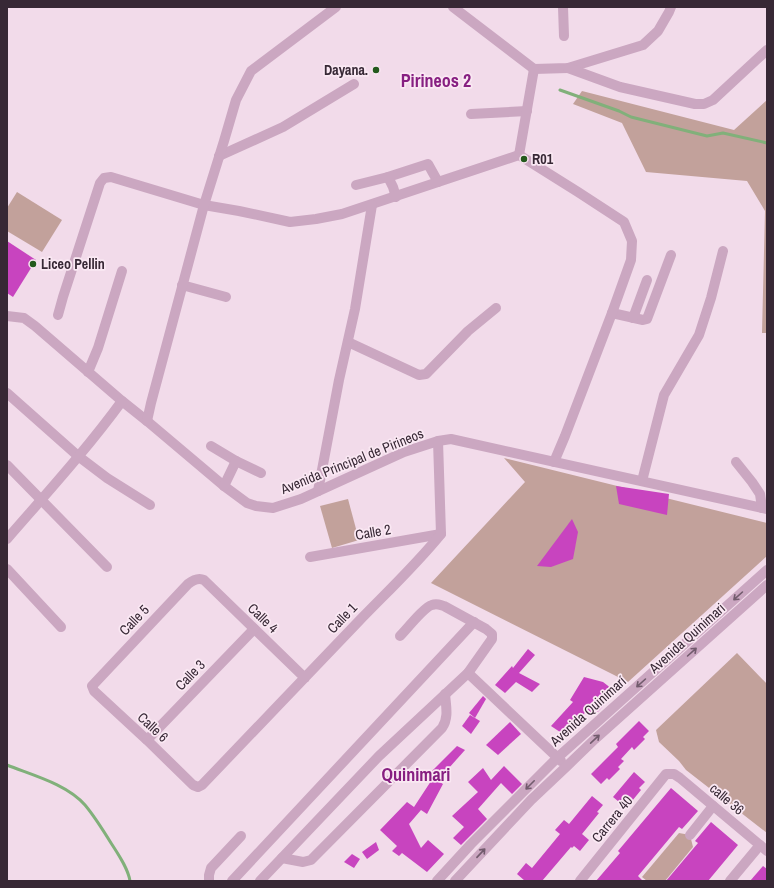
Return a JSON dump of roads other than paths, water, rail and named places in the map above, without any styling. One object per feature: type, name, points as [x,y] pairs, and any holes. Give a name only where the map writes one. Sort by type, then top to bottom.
[{"type":"street","points":[[148,421],[151,403],[182,285],[204,205],[236,100],[251,71],[336,7]]},
{"type":"street","points":[[453,7],[534,69],[568,68],[643,45],[658,31],[671,7]]},
{"type":"street","points":[[563,7],[564,36]]},
{"type":"street","points":[[568,68],[620,87],[695,104],[704,104],[713,100],[767,50]]},
{"type":"street","points":[[519,155],[534,69]]},
{"type":"street","points":[[219,156],[283,127],[354,84]]},
{"type":"street","points":[[471,114],[527,111]]},
{"type":"street","points":[[58,315],[100,183],[104,178],[111,177],[204,205],[290,222],[342,214],[519,155]]},
{"type":"street","points":[[519,155],[624,222],[632,241],[631,260],[554,462]]},
{"type":"street","points":[[356,185],[388,177],[428,164],[438,182]]},
{"type":"street","points":[[388,177],[396,197]]},
{"type":"street","points":[[318,491],[339,380],[355,309],[372,205]]},
{"type":"street","points":[[642,481],[664,395],[699,334],[711,298],[723,251]]},
{"type":"street","points":[[612,313],[643,320],[647,319],[671,256]]},
{"type":"street","points":[[88,372],[98,348],[122,271]]},
{"type":"street","points":[[633,318],[648,280]]},
{"type":"street","points":[[182,285],[226,297]]},
{"type":"street","points":[[348,342],[419,375],[426,374],[468,331],[496,308]]},
{"type":"street","name":"Avenida Principal de Pirineos","points":[[7,316],[24,318],[35,326],[224,486],[247,503],[256,506],[273,508],[301,499],[404,452],[438,441],[451,439],[765,509]]},
{"type":"street","points":[[7,393],[78,456],[107,478],[150,505]]},
{"type":"street","points":[[7,540],[42,500],[122,401]]},
{"type":"street","points":[[438,441],[441,534]]},
{"type":"street","points":[[211,446],[236,461],[261,473]]},
{"type":"street","points":[[224,486],[236,461]]},
{"type":"street","points":[[736,462],[760,494],[765,509]]},
{"type":"street","points":[[7,466],[107,567]]},
{"type":"street","name":"Calle 2","points":[[310,557],[441,534]]},
{"type":"street","name":"Calle 1","points":[[198,787],[202,785],[412,568],[441,534]]},
{"type":"street","points":[[7,570],[60,627]]},
{"type":"street","name":"Avenida Quinimarí","points":[[437,881],[471,844],[557,758],[767,570]]},
{"type":"street","name":"Calle 4","points":[[201,578],[305,678]]},
{"type":"street","name":"Calle 5","points":[[92,686],[188,584],[193,580],[201,578]]},
{"type":"street","name":"Avenida Quinimari","points":[[455,881],[532,800],[595,739],[767,585]]},
{"type":"street","points":[[260,881],[379,756],[468,673],[492,639],[492,634],[486,629],[438,604],[430,605],[400,636]]},
{"type":"street","points":[[232,881],[474,622]]},
{"type":"street","name":"Calle 3","points":[[146,740],[254,629]]},
{"type":"street","points":[[468,673],[567,766]]},
{"type":"street","name":"Calle 6","points":[[92,686],[94,691],[193,785],[198,787]]},
{"type":"street","points":[[282,858],[303,862],[311,860],[442,728],[447,717],[445,694]]},
{"type":"street","name":"calle 36","points":[[666,774],[674,774],[680,778],[764,848]]},
{"type":"street","name":"Carrera 40","points":[[580,881],[666,774]]},
{"type":"street","points":[[690,835],[713,806]]},
{"type":"street","points":[[209,881],[211,868],[241,836]]},
{"type":"street","points":[[730,881],[764,848]]},
{"type":"waterway","points":[[560,90],[619,111],[631,117],[707,136],[723,133],[767,143]]},
{"type":"waterway","points":[[7,765],[49,781],[69,791],[78,798],[102,828],[125,866],[130,881]]},
{"type":"place","name":"Dayana.","points":[[376,70]]},
{"type":"place","name":"R01","points":[[524,159]]},
{"type":"place","name":"Liceo Pellin","points":[[33,264]]},
{"type":"district","name":"Pirineos 2","points":[[436,80]]},
{"type":"district","name":"Quinimari","points":[[416,774]]}]
